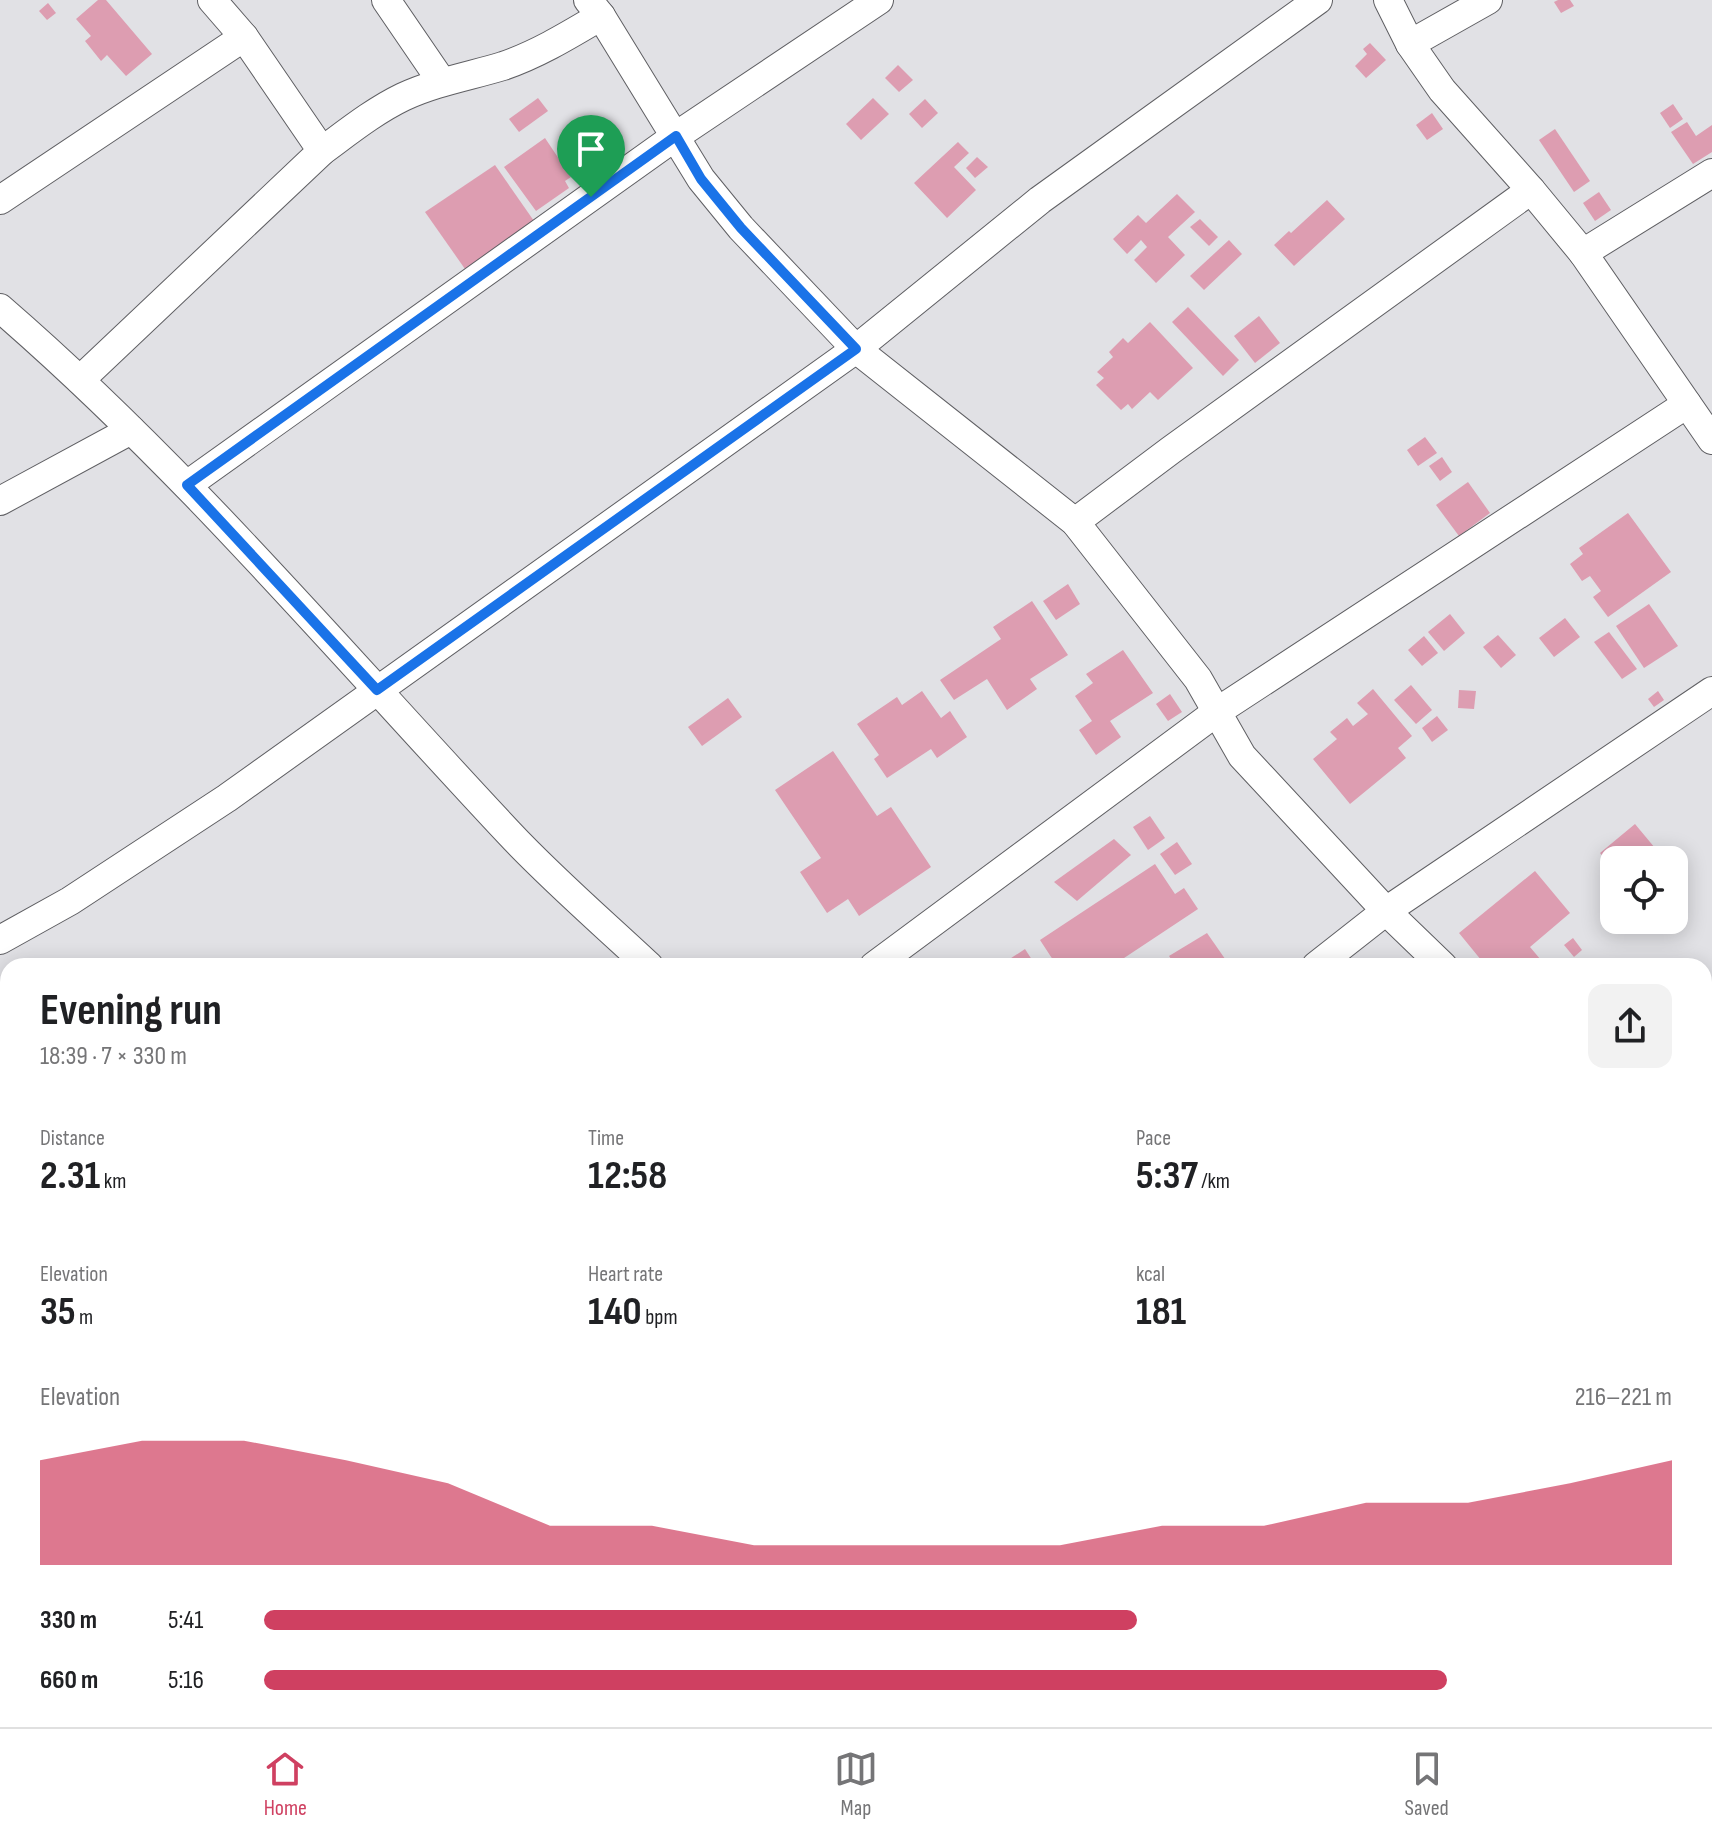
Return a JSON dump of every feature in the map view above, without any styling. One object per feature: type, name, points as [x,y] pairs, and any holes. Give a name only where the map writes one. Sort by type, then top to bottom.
[{"type":"street","points":[[212,0],[244,37],[322,151]]},
{"type":"street","points":[[386,0],[442,82]]},
{"type":"street","points":[[187,485],[676,136],[846,9],[879,0]]},
{"type":"street","points":[[0,940],[70,901],[227,798],[856,349],[1040,200],[1318,0]]},
{"type":"street","points":[[1388,0],[1410,44],[1442,90],[1583,253],[1712,440]]},
{"type":"street","points":[[1410,44],[1488,0]]},
{"type":"street","points":[[80,380],[322,151],[386,106],[442,82],[504,65],[547,48],[595,8],[701,179],[741,228],[856,349],[1075,522],[1198,679],[1242,756],[1386,911],[1435,958]]},
{"type":"street","points":[[0,200],[244,37]]},
{"type":"street","points":[[1583,253],[1712,173]]},
{"type":"street","points":[[1075,522],[1531,190]]},
{"type":"street","points":[[0,308],[80,380],[187,485],[511,836],[641,958]]},
{"type":"street","points":[[885,958],[1218,711],[1687,404]]},
{"type":"street","points":[[0,501],[131,430]]},
{"type":"street","points":[[1326,958],[1386,911],[1712,691]]},
{"type":"building","points":[[98,0],[106,0],[152,54],[126,76],[107,55],[101,61],[85,41],[91,36],[76,19]]},
{"type":"building","points":[[1570,0],[1574,6],[1561,13],[1554,2]]},
{"type":"building","points":[[48,3],[56,13],[47,20],[39,11]]},
{"type":"building","points":[[1370,43],[1386,60],[1366,78],[1355,66],[1367,54],[1363,49]]},
{"type":"building","points":[[898,65],[913,80],[899,92],[885,78]]},
{"type":"building","points":[[538,98],[548,111],[519,132],[509,119]]},
{"type":"building","points":[[873,98],[889,114],[861,140],[846,124]]},
{"type":"building","points":[[925,99],[938,113],[922,128],[909,114]]},
{"type":"building","points":[[1673,104],[1683,119],[1670,128],[1660,113]]},
{"type":"building","points":[[1432,113],[1443,129],[1427,140],[1416,125]]},
{"type":"building","points":[[1687,122],[1696,136],[1712,125],[1712,152],[1693,164],[1671,132]]},
{"type":"building","points":[[1555,129],[1590,181],[1574,192],[1539,140]]},
{"type":"building","points":[[545,138],[571,177],[565,181],[569,188],[536,211],[504,167]]},
{"type":"building","points":[[958,142],[969,153],[954,167],[976,190],[947,218],[914,183]]},
{"type":"building","points":[[977,157],[988,167],[975,178],[966,168]]},
{"type":"building","points":[[495,165],[534,221],[465,269],[425,212]]},
{"type":"building","points":[[1599,192],[1611,210],[1595,221],[1583,203]]},
{"type":"building","points":[[1177,194],[1195,212],[1168,237],[1185,255],[1156,283],[1134,260],[1147,247],[1141,240],[1127,254],[1113,239],[1138,215],[1146,223]]},
{"type":"building","points":[[1327,200],[1345,219],[1294,266],[1274,245]]},
{"type":"building","points":[[1200,219],[1218,237],[1209,246],[1190,227]]},
{"type":"building","points":[[1229,240],[1242,254],[1204,290],[1190,276]]},
{"type":"building","points":[[1188,307],[1239,360],[1223,376],[1172,322]]},
{"type":"building","points":[[1259,316],[1280,343],[1255,363],[1234,336]]},
{"type":"building","points":[[1150,322],[1193,368],[1158,400],[1150,392],[1132,409],[1128,404],[1121,410],[1096,385],[1104,378],[1097,372],[1113,357],[1109,352],[1123,338],[1128,343]]},
{"type":"building","points":[[1425,437],[1437,453],[1418,466],[1407,450]]},
{"type":"building","points":[[1442,457],[1452,472],[1440,481],[1429,466]]},
{"type":"building","points":[[1468,482],[1490,513],[1459,536],[1436,505]]},
{"type":"building","points":[[1628,513],[1671,572],[1608,617],[1593,597],[1601,591],[1590,576],[1582,581],[1570,564],[1583,554],[1579,548]]},
{"type":"building","points":[[1068,584],[1080,604],[1056,620],[1043,601]]},
{"type":"building","points":[[1032,601],[1068,655],[1030,679],[1037,689],[1007,710],[987,679],[954,700],[940,680],[1001,639],[993,627]]},
{"type":"building","points":[[1649,604],[1678,646],[1644,668],[1616,626]]},
{"type":"building","points":[[1450,614],[1465,633],[1444,651],[1428,632]]},
{"type":"building","points":[[1565,618],[1580,637],[1554,657],[1539,638]]},
{"type":"building","points":[[1609,632],[1637,669],[1622,679],[1594,642]]},
{"type":"building","points":[[1498,635],[1516,655],[1501,668],[1483,647]]},
{"type":"building","points":[[1424,636],[1438,653],[1422,666],[1408,650]]},
{"type":"building","points":[[1123,650],[1153,693],[1110,721],[1121,737],[1096,755],[1079,730],[1092,721],[1075,696],[1093,683],[1086,674]]},
{"type":"building","points":[[1411,685],[1432,710],[1416,724],[1394,700]]},
{"type":"building","points":[[1373,689],[1412,736],[1398,748],[1406,758],[1350,804],[1313,759],[1337,739],[1330,732],[1347,718],[1353,726],[1368,714],[1357,703]]},
{"type":"building","points":[[1459,690],[1476,691],[1474,709],[1458,708]]},
{"type":"building","points":[[922,691],[941,718],[950,711],[967,737],[937,758],[931,749],[887,778],[874,759],[879,755],[857,724],[897,697],[902,705]]},
{"type":"building","points":[[1658,691],[1664,700],[1654,707],[1648,699]]},
{"type":"building","points":[[1170,694],[1182,712],[1168,721],[1156,704]]},
{"type":"building","points":[[728,698],[742,717],[702,746],[688,727]]},
{"type":"building","points":[[1437,716],[1448,730],[1432,742],[1422,728]]},
{"type":"building","points":[[833,751],[877,816],[891,807],[931,867],[859,916],[848,899],[827,913],[800,872],[821,858],[775,790]]},
{"type":"building","points":[[1150,816],[1165,838],[1148,850],[1133,827]]},
{"type":"building","points":[[1635,824],[1653,846],[1608,846]]},
{"type":"building","points":[[1114,839],[1131,855],[1077,901],[1054,882]]},
{"type":"building","points":[[1177,842],[1192,864],[1175,875],[1160,854]]},
{"type":"building","points":[[1155,864],[1175,894],[1184,888],[1198,909],[1124,958],[1052,958],[1040,940]]},
{"type":"building","points":[[1535,871],[1570,913],[1530,947],[1539,958],[1479,958],[1459,933]]},
{"type":"building","points":[[1207,933],[1224,958],[1170,958],[1169,956]]},
{"type":"building","points":[[1573,938],[1582,950],[1574,957],[1564,945]]},
{"type":"building","points":[[1025,949],[1031,958],[1011,958]]},
{"type":"route","points":[[676,136],[701,179],[741,228],[856,349],[377,690],[187,485],[591,197],[676,136]]}]
